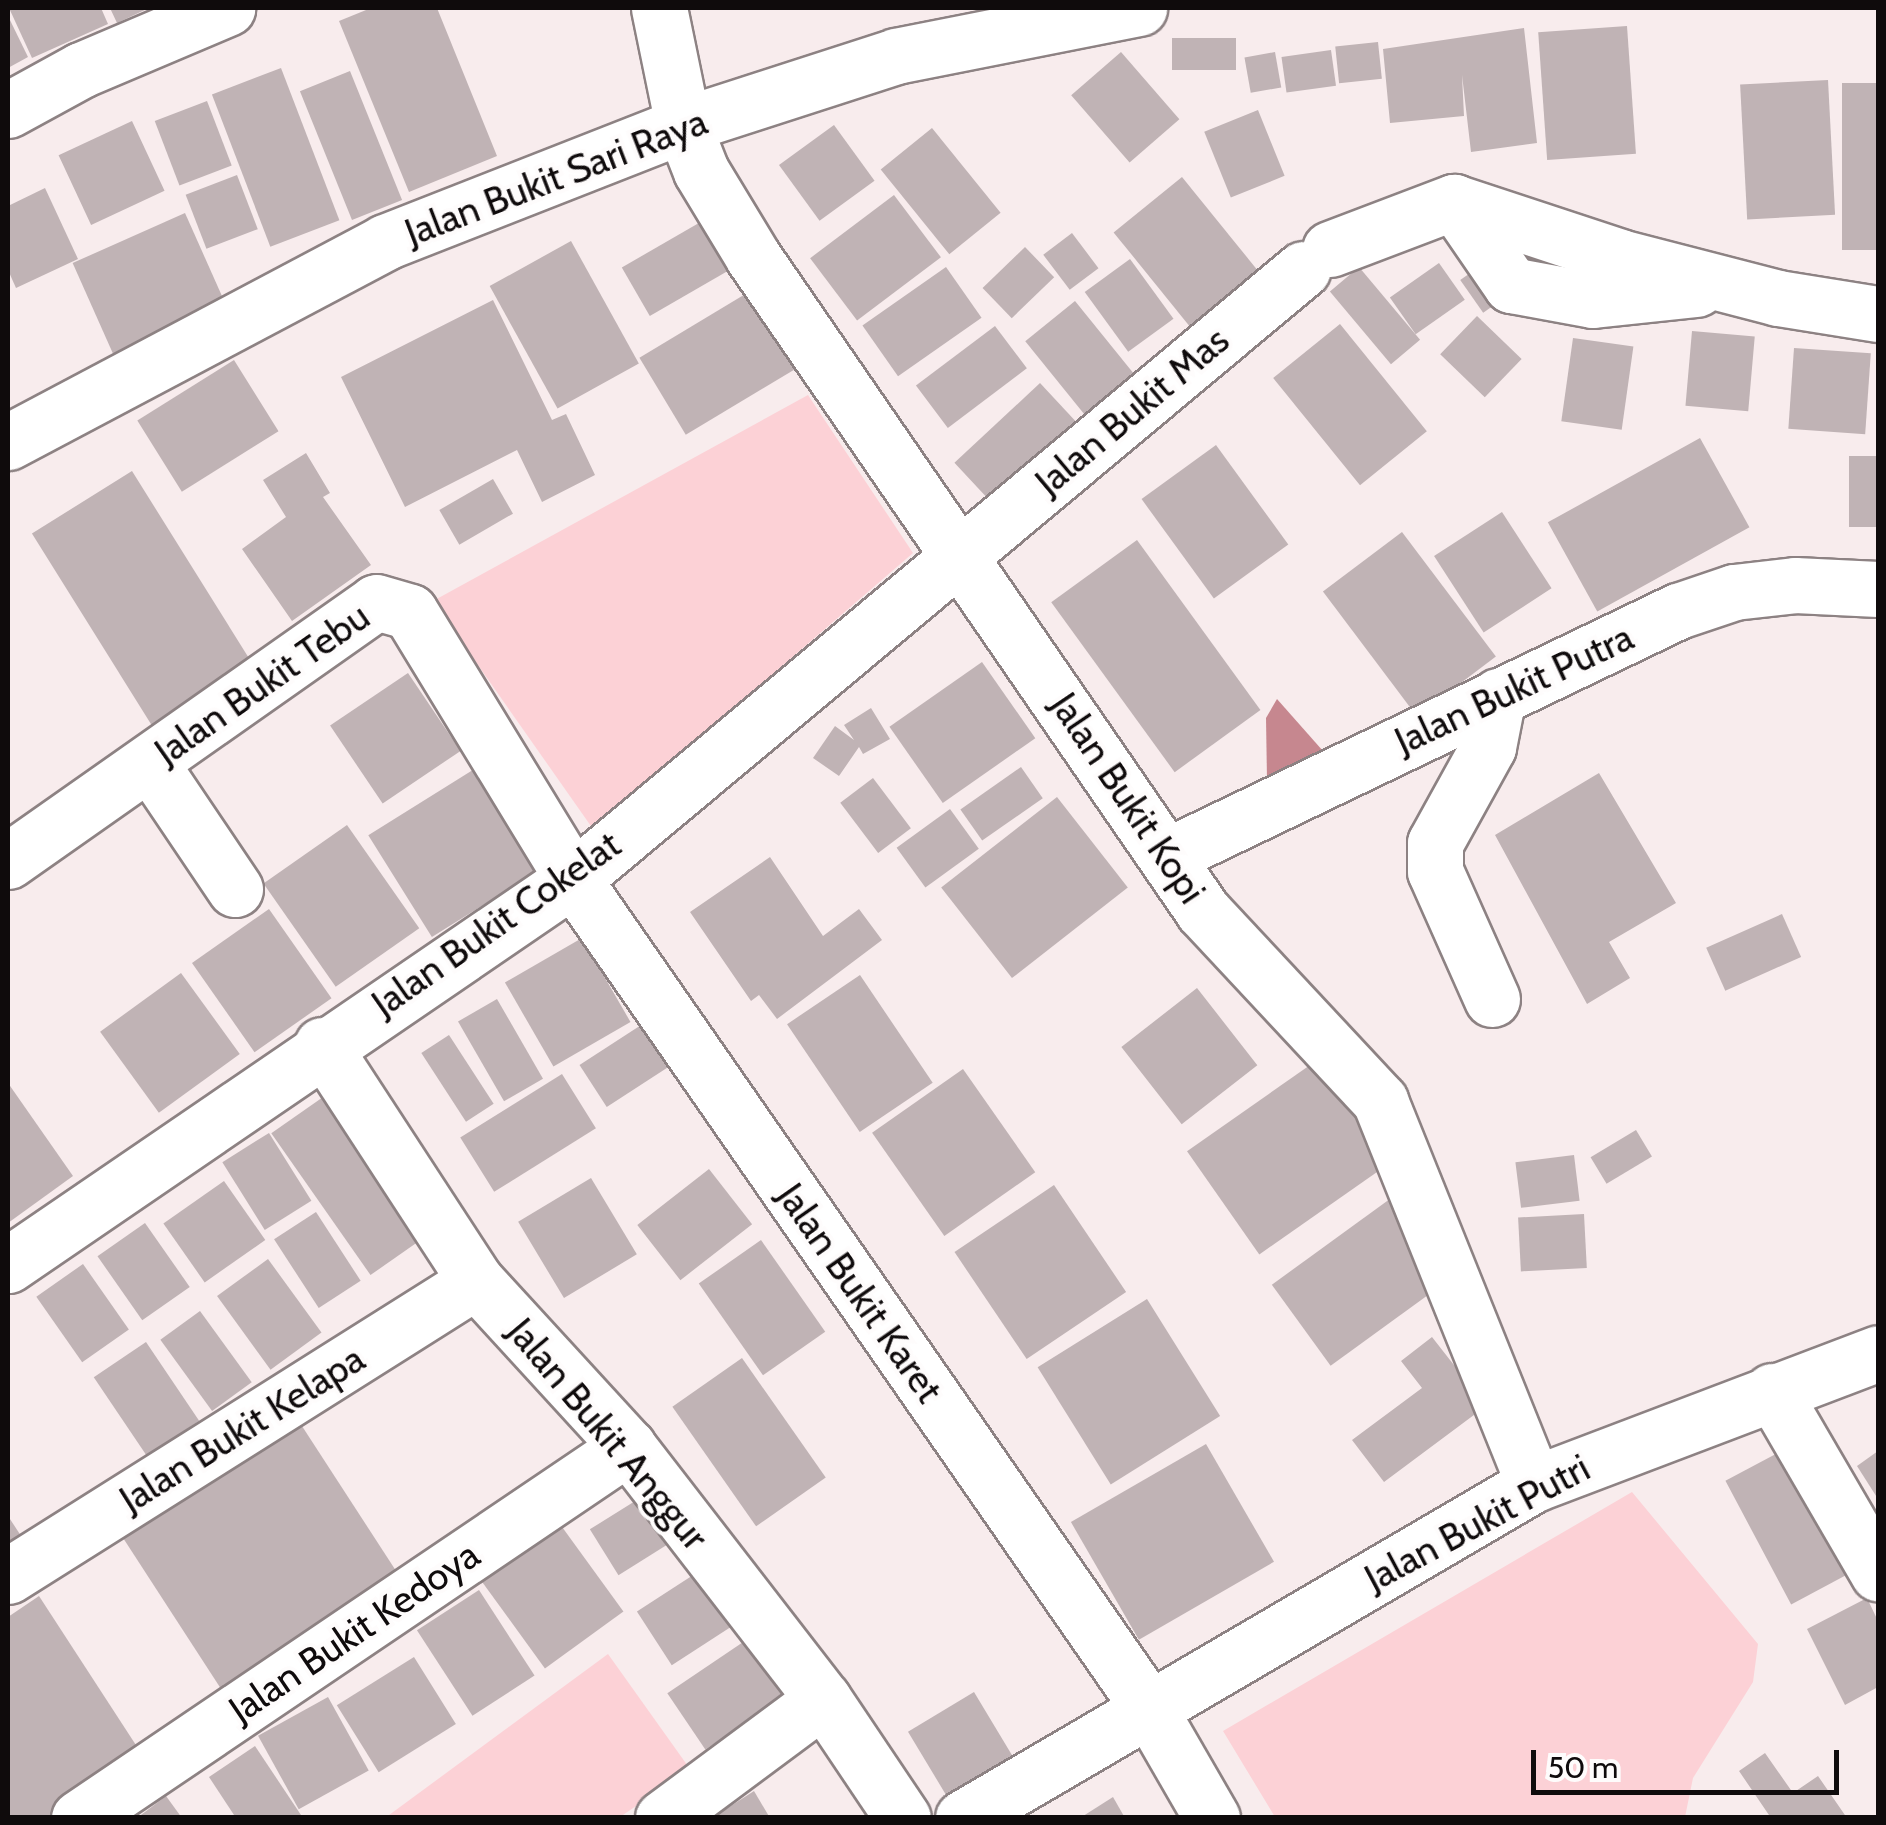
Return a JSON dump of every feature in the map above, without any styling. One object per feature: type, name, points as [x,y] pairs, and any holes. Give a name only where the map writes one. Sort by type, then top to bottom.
[{"type":"street","points":[[8,110],[81,70],[226,8]]},
{"type":"street","name":"Jalan Bukit Kopi","points":[[659,8],[683,126],[701,171],[753,257],[962,553],[1166,856],[1237,950],[1380,1101],[1534,1484]]},
{"type":"street","name":"Jalan Bukit Sari Raya","points":[[8,442],[384,242],[683,126],[896,56],[1139,8]]},
{"type":"street","name":"Jalan Bukit Mas","points":[[962,553],[1316,259],[1454,202],[1728,285],[1878,314]]},
{"type":"street","name":"Jalan Bukit Cokelat","points":[[8,1265],[322,1045],[573,879],[962,553]]},
{"type":"street","name":"Jalan Bukit Putra","points":[[1166,856],[1678,611],[1734,592],[1796,585],[1878,589]]},
{"type":"street","name":"Jalan Bukit Tebu","points":[[8,861],[376,602],[392,602],[410,612],[573,879]]},
{"type":"street","points":[[1492,999],[1436,871],[1435,843],[1488,747],[1498,696]]},
{"type":"street","points":[[150,763],[235,889]]},
{"type":"street","name":"Jalan Bukit Karet","points":[[573,879],[1148,1706],[1212,1818]]},
{"type":"street","name":"Jalan Bukit Anggur","points":[[322,1045],[476,1281],[628,1447],[823,1699],[903,1818]]},
{"type":"street","name":"Jalan Bukit Kelapa","points":[[8,1576],[476,1281]]},
{"type":"street","name":"Jalan Bukit Putri","points":[[963,1818],[1148,1706],[1534,1484],[1878,1353]]},
{"type":"street","points":[[1772,1391],[1878,1574]]},
{"type":"street","name":"Jalan Bukit Kedoya","points":[[79,1818],[628,1447]]},
{"type":"street","points":[[664,1818],[823,1699]]},
{"type":"shaded area","points":[[808,395],[913,553],[593,829],[433,601]]},
{"type":"shaded area","points":[[1277,699],[1323,751],[1267,780],[1266,718]]},
{"type":"shaded area","points":[[1632,1492],[1758,1644],[1753,1682],[1693,1778],[1685,1817],[1275,1817],[1223,1731]]},
{"type":"shaded area","points":[[608,1654],[690,1769],[620,1817],[385,1818]]},
{"type":"building","points":[[9,8],[101,8],[108,24],[32,58]]},
{"type":"building","points":[[110,8],[149,8],[117,23]]},
{"type":"building","points":[[371,8],[437,8],[497,156],[409,192],[339,21]]},
{"type":"building","points":[[8,16],[28,57],[8,68]]},
{"type":"building","points":[[1627,26],[1636,154],[1547,160],[1538,32]]},
{"type":"building","points":[[1524,28],[1537,143],[1471,152],[1462,75],[1464,116],[1390,123],[1383,49]]},
{"type":"building","points":[[1172,38],[1236,38],[1236,70],[1172,70]]},
{"type":"building","points":[[1378,42],[1382,79],[1339,83],[1335,46]]},
{"type":"building","points":[[1331,50],[1336,86],[1286,93],[1281,57]]},
{"type":"building","points":[[1121,52],[1179,119],[1130,162],[1071,95]]},
{"type":"building","points":[[1275,52],[1281,87],[1251,93],[1244,57]]},
{"type":"building","points":[[281,68],[339,220],[270,247],[212,95]]},
{"type":"building","points":[[350,71],[402,200],[352,220],[300,91]]},
{"type":"building","points":[[1828,80],[1835,215],[1747,219],[1740,85]]},
{"type":"building","points":[[1842,83],[1878,83],[1878,250],[1842,250]]},
{"type":"building","points":[[207,101],[232,165],[179,185],[155,121]]},
{"type":"building","points":[[1258,110],[1285,176],[1231,198],[1204,132]]},
{"type":"building","points":[[132,121],[165,191],[91,225],[59,155]]},
{"type":"building","points":[[834,125],[875,181],[820,221],[779,165]]},
{"type":"building","points":[[932,128],[1001,213],[949,254],[881,170]]},
{"type":"building","points":[[237,175],[258,229],[206,249],[186,195]]},
{"type":"building","points":[[1182,177],[1264,278],[1195,333],[1114,232]]},
{"type":"building","points":[[45,188],[78,259],[16,288],[8,270],[8,206]]},
{"type":"building","points":[[894,195],[941,257],[857,320],[810,258]]},
{"type":"building","points":[[185,213],[229,311],[116,361],[73,263]]},
{"type":"building","points":[[711,216],[739,264],[650,316],[622,268]]},
{"type":"building","points":[[1072,233],[1098,268],[1070,290],[1043,255]]},
{"type":"building","points":[[571,241],[639,363],[558,409],[490,286]]},
{"type":"building","points":[[1025,247],[1054,277],[1012,318],[983,288]]},
{"type":"building","points":[[1493,257],[1516,290],[1483,313],[1460,280]]},
{"type":"building","points":[[1130,259],[1173,319],[1128,352],[1085,292]]},
{"type":"building","points":[[1439,263],[1465,300],[1416,334],[1390,297]]},
{"type":"building","points":[[946,267],[982,318],[898,376],[862,326]]},
{"type":"building","points":[[1359,267],[1420,340],[1391,364],[1330,291]]},
{"type":"building","points":[[762,284],[808,361],[686,435],[639,358]]},
{"type":"building","points":[[493,300],[552,420],[566,414],[595,475],[542,502],[517,450],[405,507],[341,377]]},
{"type":"building","points":[[1075,301],[1154,398],[1104,438],[1025,341]]},
{"type":"building","points":[[1477,316],[1522,359],[1485,397],[1440,354]]},
{"type":"building","points":[[1340,324],[1427,431],[1360,485],[1273,378]]},
{"type":"building","points":[[995,326],[1027,368],[948,428],[916,386]]},
{"type":"building","points":[[1692,331],[1755,336],[1748,411],[1685,406]]},
{"type":"building","points":[[1573,338],[1633,346],[1622,430],[1561,421]]},
{"type":"building","points":[[1794,348],[1871,353],[1865,434],[1788,429]]},
{"type":"building","points":[[234,360],[279,431],[182,492],[137,420]]},
{"type":"building","points":[[1040,383],[1099,446],[1013,526],[954,463]]},
{"type":"building","points":[[1700,438],[1749,527],[1597,612],[1548,522]]},
{"type":"building","points":[[1216,445],[1288,545],[1214,599],[1142,499]]},
{"type":"building","points":[[306,453],[330,493],[323,497],[371,565],[292,621],[242,549],[286,517],[263,480]]},
{"type":"building","points":[[1849,456],[1878,456],[1878,527],[1849,527]]},
{"type":"building","points":[[132,471],[255,668],[155,730],[32,534]]},
{"type":"building","points":[[493,479],[513,514],[459,545],[439,510]]},
{"type":"building","points":[[1502,512],[1552,588],[1484,632],[1434,556]]},
{"type":"building","points":[[1402,532],[1496,657],[1417,716],[1323,592]]},
{"type":"building","points":[[1137,540],[1260,710],[1175,772],[1051,602]]},
{"type":"building","points":[[982,662],[1035,738],[943,803],[889,727]]},
{"type":"building","points":[[408,673],[461,751],[383,803],[330,726]]},
{"type":"building","points":[[871,708],[890,739],[863,754],[859,747],[839,776],[813,758],[835,726],[854,740],[844,725]]},
{"type":"building","points":[[1021,767],[1043,798],[982,841],[960,809]]},
{"type":"building","points":[[476,768],[540,870],[432,937],[368,835]]},
{"type":"building","points":[[1599,773],[1676,903],[1609,942],[1630,978],[1587,1004],[1495,835]]},
{"type":"building","points":[[873,778],[911,828],[878,853],[840,803]]},
{"type":"building","points":[[1057,797],[1128,888],[1012,978],[941,888]]},
{"type":"building","points":[[950,809],[979,849],[925,887],[897,848]]},
{"type":"building","points":[[347,825],[419,928],[336,987],[263,884]]},
{"type":"building","points":[[770,857],[823,936],[859,909],[882,940],[777,1019],[759,995],[751,1001],[690,912]]},
{"type":"building","points":[[269,909],[332,998],[255,1052],[192,963]]},
{"type":"building","points":[[1782,914],[1801,957],[1725,991],[1706,948]]},
{"type":"building","points":[[582,938],[630,1022],[553,1067],[505,982]]},
{"type":"building","points":[[181,973],[240,1054],[159,1113],[100,1032]]},
{"type":"building","points":[[860,975],[933,1083],[860,1132],[787,1024]]},
{"type":"building","points":[[1197,988],[1257,1065],[1182,1124],[1121,1047]]},
{"type":"building","points":[[497,999],[543,1079],[504,1101],[458,1021]]},
{"type":"building","points":[[655,1016],[682,1058],[607,1107],[580,1065]]},
{"type":"building","points":[[449,1035],[494,1104],[466,1122],[421,1053]]},
{"type":"building","points":[[1323,1056],[1395,1159],[1259,1254],[1187,1151]]},
{"type":"building","points":[[963,1069],[1035,1172],[944,1236],[872,1133]]},
{"type":"building","points":[[562,1074],[596,1128],[494,1192],[460,1138]]},
{"type":"building","points":[[8,1083],[73,1176],[8,1223]]},
{"type":"building","points":[[336,1088],[435,1230],[371,1275],[271,1133]]},
{"type":"building","points":[[1636,1130],[1652,1157],[1607,1184],[1591,1157]]},
{"type":"building","points":[[269,1133],[311,1201],[265,1230],[222,1162]]},
{"type":"building","points":[[1574,1155],[1580,1201],[1521,1208],[1515,1162]]},
{"type":"building","points":[[709,1169],[752,1224],[680,1280],[637,1225]]},
{"type":"building","points":[[591,1178],[637,1254],[564,1298],[518,1222]]},
{"type":"building","points":[[224,1181],[265,1240],[205,1282],[163,1223]]},
{"type":"building","points":[[1054,1185],[1126,1292],[1027,1359],[955,1252]]},
{"type":"building","points":[[1394,1196],[1453,1277],[1331,1366],[1272,1285]]},
{"type":"building","points":[[316,1212],[361,1281],[319,1308],[274,1239]]},
{"type":"building","points":[[1584,1214],[1587,1268],[1521,1271],[1518,1217]]},
{"type":"building","points":[[145,1223],[190,1287],[142,1320],[97,1256]]},
{"type":"building","points":[[761,1240],[825,1332],[763,1375],[699,1284]]},
{"type":"building","points":[[268,1259],[321,1333],[271,1370],[217,1296]]},
{"type":"building","points":[[83,1264],[129,1330],[82,1362],[36,1297]]},
{"type":"building","points":[[1147,1299],[1220,1416],[1111,1484],[1038,1367]]},
{"type":"building","points":[[200,1311],[252,1382],[212,1411],[160,1340]]},
{"type":"building","points":[[1432,1337],[1486,1406],[1384,1482],[1352,1440],[1422,1388],[1401,1361]]},
{"type":"building","points":[[146,1342],[199,1421],[147,1456],[94,1377]]},
{"type":"building","points":[[742,1358],[826,1478],[756,1526],[672,1407]]},
{"type":"building","points":[[287,1403],[399,1576],[222,1691],[110,1518]]},
{"type":"building","points":[[1206,1444],[1274,1562],[1139,1640],[1071,1522]]},
{"type":"building","points":[[1789,1447],[1855,1571],[1791,1604],[1725,1481]]},
{"type":"building","points":[[1878,1451],[1878,1499],[1857,1466]]},
{"type":"building","points":[[656,1488],[685,1534],[618,1575],[590,1529]]},
{"type":"building","points":[[8,1516],[27,1545],[8,1557]]},
{"type":"building","points":[[557,1520],[623,1611],[545,1668],[479,1577]]},
{"type":"building","points":[[704,1568],[739,1622],[672,1665],[637,1612]]},
{"type":"building","points":[[479,1590],[535,1676],[472,1716],[417,1630]]},
{"type":"building","points":[[39,1596],[145,1759],[56,1818],[8,1818],[8,1617]]},
{"type":"building","points":[[1867,1598],[1878,1621],[1878,1687],[1845,1705],[1807,1629]]},
{"type":"building","points":[[761,1630],[799,1686],[705,1750],[667,1693]]},
{"type":"building","points":[[414,1657],[456,1724],[379,1772],[337,1705]]},
{"type":"building","points":[[974,1692],[1018,1765],[952,1805],[908,1732]]},
{"type":"building","points":[[328,1697],[369,1770],[299,1809],[258,1736]]},
{"type":"building","points":[[255,1746],[303,1818],[236,1818],[209,1777]]},
{"type":"building","points":[[1765,1753],[1793,1793],[1818,1776],[1847,1818],[1771,1818],[1739,1771]]},
{"type":"building","points":[[754,1791],[770,1818],[712,1818]]},
{"type":"building","points":[[166,1796],[182,1818],[137,1818]]},
{"type":"building","points":[[1113,1797],[1125,1818],[1080,1818]]}]
